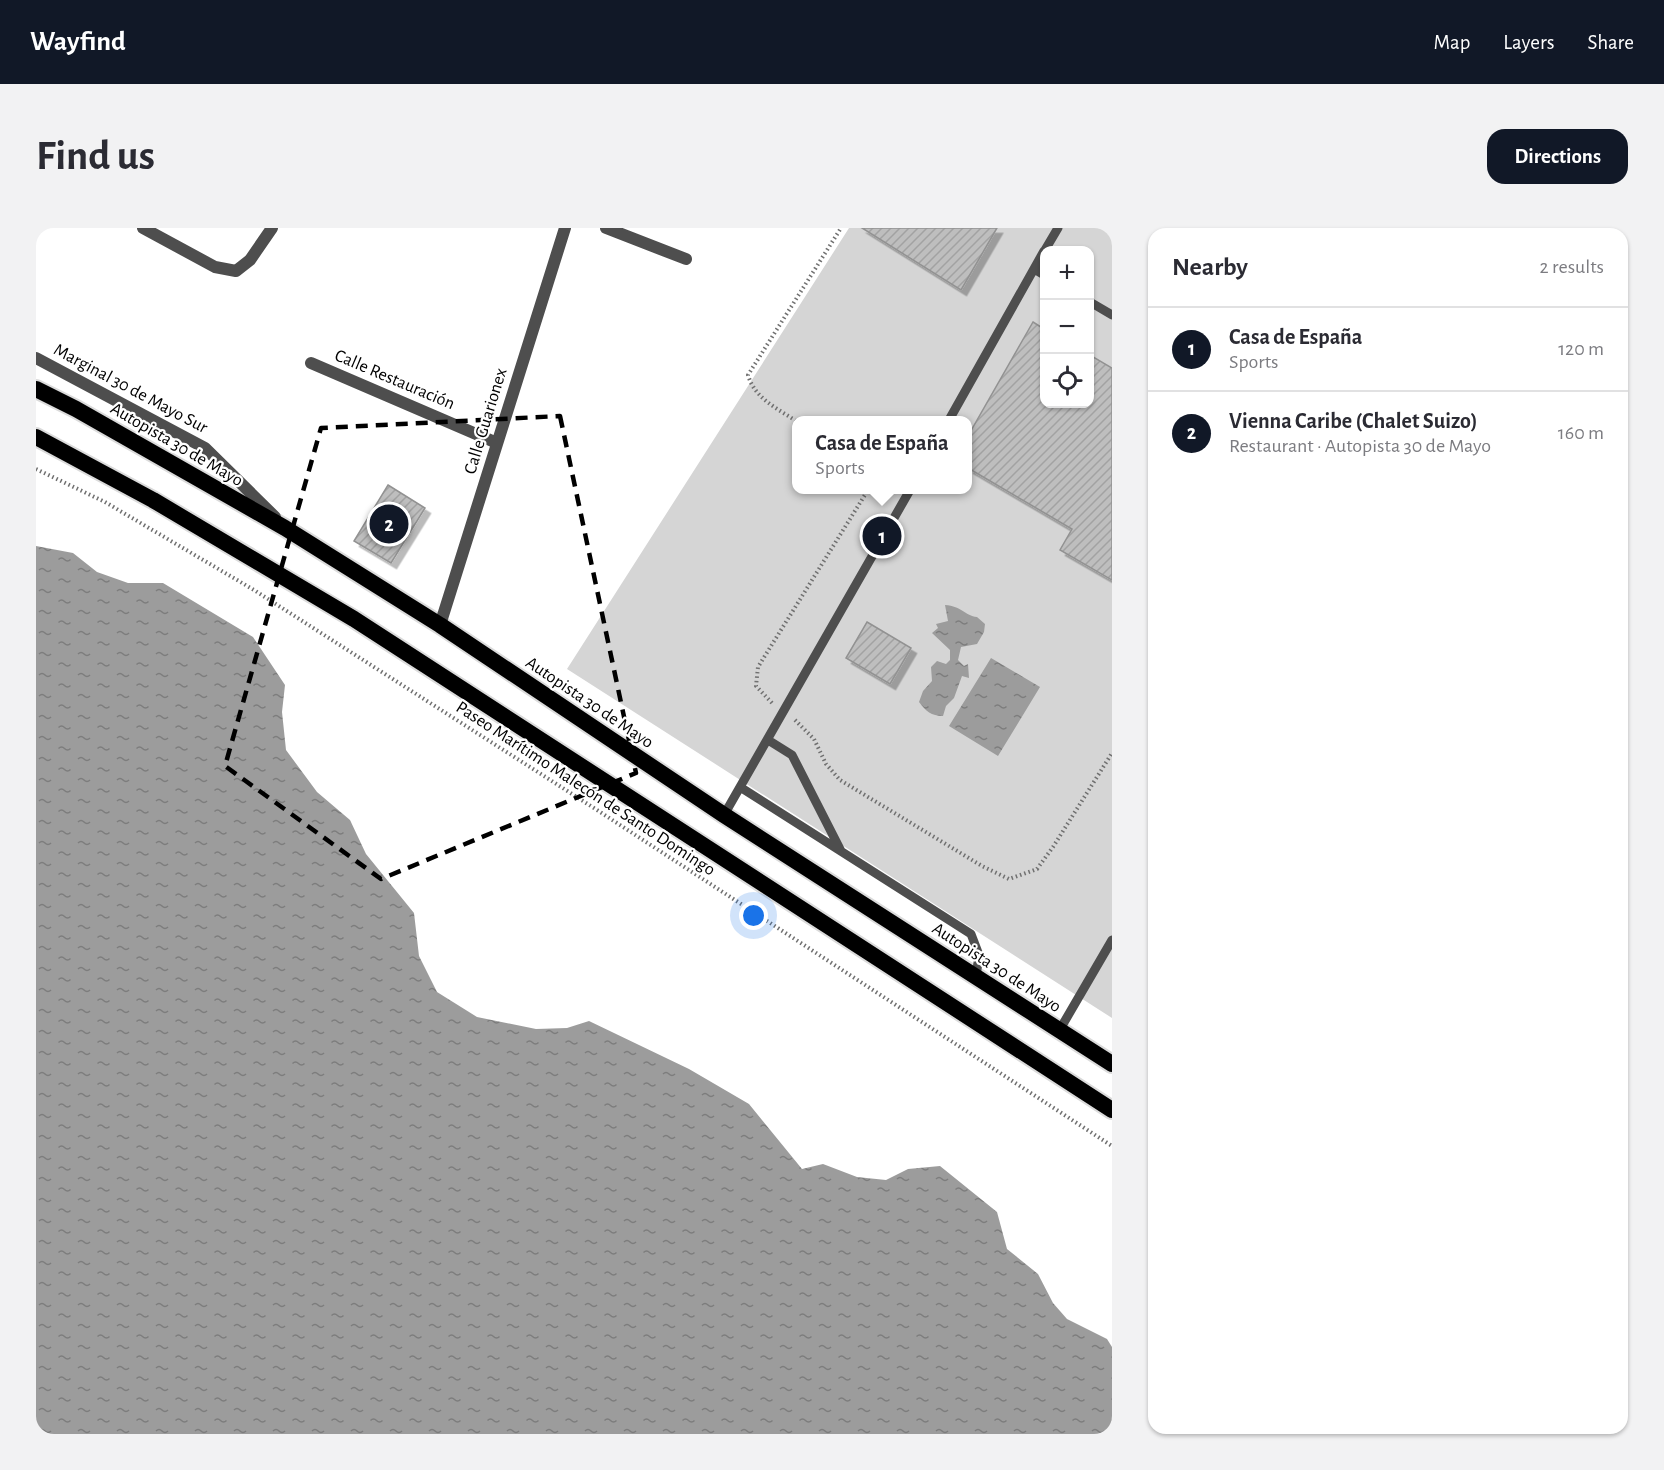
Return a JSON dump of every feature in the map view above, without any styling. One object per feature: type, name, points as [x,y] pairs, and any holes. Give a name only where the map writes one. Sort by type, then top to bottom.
[{"type":"highway","name":"Autopista 30 de Mayo","points":[[36,389],[76,409],[285,528],[440,625],[724,815],[1112,1065]]},
{"type":"highway","points":[[36,436],[153,500],[354,619],[1112,1110]]},
{"type":"street","points":[[143,228],[215,267],[236,270],[250,260],[272,228]]},
{"type":"street","name":"Calle Guarionex","points":[[440,625],[565,228]]},
{"type":"street","points":[[606,228],[686,259]]},
{"type":"street","name":"Marginal 30 de Mayo Sur","points":[[36,358],[205,448],[285,528]]},
{"type":"street","name":"Calle Restauración","points":[[311,363],[497,443]]},
{"type":"lane","points":[[1048,246],[1058,228]]},
{"type":"lane","points":[[951,416],[1040,259]]},
{"type":"lane","points":[[1034,269],[1040,273]]},
{"type":"lane","points":[[1094,305],[1112,315]]},
{"type":"lane","points":[[724,815],[907,494]]},
{"type":"lane","points":[[768,740],[792,755],[842,854]]},
{"type":"lane","points":[[740,787],[971,934],[979,955],[976,977]]},
{"type":"lane","points":[[1059,1030],[1112,940]]},
{"type":"path","points":[[792,418],[769,404],[752,388],[748,375],[841,228]]},
{"type":"path","name":"Paseo Marítimo Malecón de Santo Domingo","points":[[36,469],[105,502],[254,590],[597,810],[1112,1146]]},
{"type":"path","points":[[865,494],[758,667],[756,686],[771,703],[785,711],[814,739],[826,764],[840,780],[982,866],[1009,879],[1037,868],[1053,848],[1112,753]]},
{"type":"highlighted area","points":[[560,416],[636,773],[381,879],[225,766],[321,428]]},
{"type":"shaded area","points":[[849,228],[1112,228],[1112,1018],[567,669]]},
{"type":"water","points":[[36,546],[73,553],[97,572],[128,583],[163,583],[253,637],[285,685],[282,712],[286,750],[317,792],[350,820],[366,854],[414,913],[419,956],[437,992],[477,1017],[536,1029],[567,1028],[589,1021],[689,1069],[749,1104],[802,1169],[823,1164],[857,1177],[886,1180],[908,1169],[940,1166],[997,1212],[1007,1249],[1038,1274],[1053,1303],[1067,1319],[1107,1339],[1112,1347],[1112,1434],[36,1434]]},
{"type":"water","points":[[945,605],[977,617],[985,624],[984,632],[977,644],[961,647],[958,660],[964,666],[968,664],[969,678],[962,676],[954,698],[946,706],[943,716],[929,712],[919,702],[923,691],[932,681],[931,667],[937,661],[946,664],[950,660],[950,650],[932,633],[938,628],[936,624],[948,621]]},
{"type":"water","points":[[991,658],[1040,687],[998,756],[949,726]]},
{"type":"building","points":[[862,228],[997,228],[961,290]]},
{"type":"building","points":[[1033,322],[1040,326],[1040,408],[1094,408],[1094,357],[1112,368],[1112,580],[1060,550],[1072,529],[972,470],[972,429]]},
{"type":"building","points":[[388,485],[425,508],[391,563],[354,541]]},
{"type":"building","points":[[867,622],[911,648],[890,684],[846,658]]},
{"type":"place","name":"Vienna Caribe (Chalet Suizo)","points":[[389,524]]},
{"type":"place","name":"Casa de España","points":[[882,536]]}]
